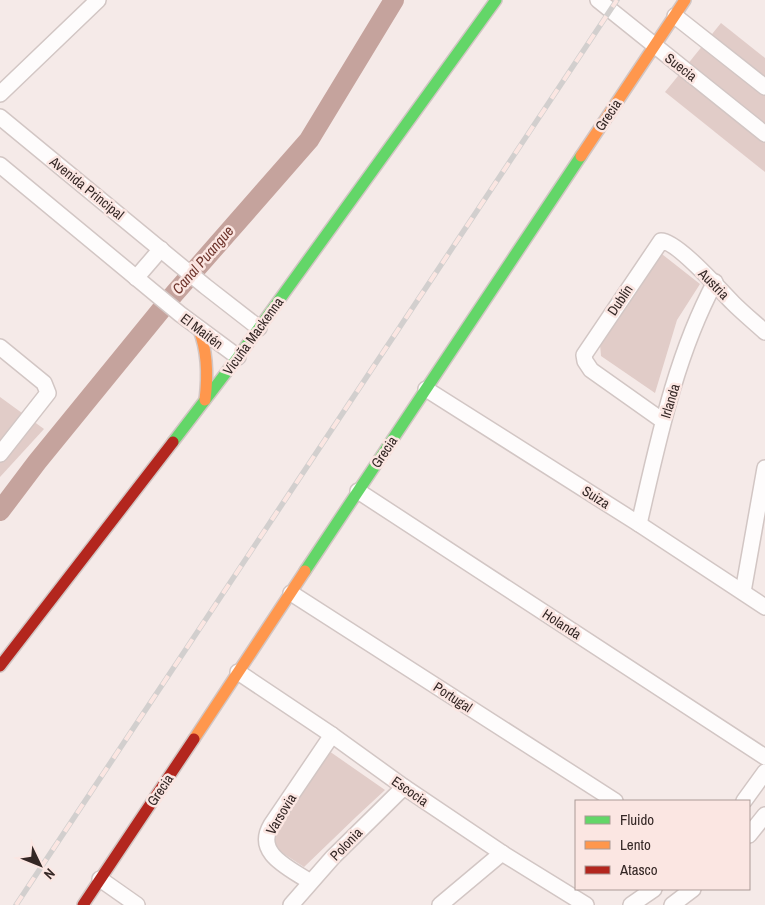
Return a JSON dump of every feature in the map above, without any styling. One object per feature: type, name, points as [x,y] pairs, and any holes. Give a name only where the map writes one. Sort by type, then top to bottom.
[{"type":"street","points":[[0,94],[98,0]]},
{"type":"street","name":"Vicuña Mackenna","points":[[0,666],[238,357],[496,0]]},
{"type":"street","name":"Suecia","points":[[598,0],[765,134]]},
{"type":"street","name":"Grecia","points":[[83,905],[685,0]]},
{"type":"street","points":[[675,16],[765,87]]},
{"type":"street","name":"Avenida Principal","points":[[0,117],[205,286],[259,328]]},
{"type":"street","points":[[0,165],[140,282],[161,249]]},
{"type":"street","name":"Austria","points":[[661,240],[670,243],[715,282],[765,332]]},
{"type":"street","name":"Dublín","points":[[661,240],[587,350],[584,355],[584,361],[591,370],[663,421]]},
{"type":"street","name":"El Maitén","points":[[140,282],[199,330],[238,357]]},
{"type":"street","name":"Irlanda","points":[[639,524],[663,421],[691,336],[715,282]]},
{"type":"street","points":[[199,330],[208,363],[204,400]]},
{"type":"street","points":[[0,347],[44,383],[48,393],[0,454]]},
{"type":"street","name":"Suiza","points":[[426,389],[639,524],[765,607]]},
{"type":"street","points":[[743,592],[765,468]]},
{"type":"street","name":"Holanda","points":[[358,491],[765,757]]},
{"type":"street","name":"Portugal","points":[[291,593],[613,800]]},
{"type":"street","name":"Escocia","points":[[238,672],[502,853],[586,905]]},
{"type":"street","name":"Varsovia","points":[[310,882],[270,853],[266,837],[271,825],[332,735]]},
{"type":"street","points":[[745,800],[765,772]]},
{"type":"street","name":"Polonia","points":[[291,905],[356,833],[404,787]]},
{"type":"street","points":[[750,834],[765,815]]},
{"type":"street","points":[[440,905],[502,853]]},
{"type":"street","points":[[100,880],[137,905]]},
{"type":"street","points":[[631,905],[653,890]]},
{"type":"street","points":[[672,905],[692,890]]},
{"type":"shaded area","points":[[721,23],[765,58],[765,172],[665,92]]},
{"type":"shaded area","points":[[658,251],[700,284],[677,320],[655,393],[601,356],[600,344]]},
{"type":"shaded area","points":[[0,397],[44,429],[0,477]]},
{"type":"shaded area","points":[[329,751],[385,790],[304,867],[275,848],[273,832]]},
{"type":"waterway","name":"Canal Puangue","points":[[0,511],[37,462],[174,294],[309,140],[394,0]]},
{"type":"railway","points":[[16,905],[617,0]]},
{"type":"traffic: fast","points":[[173,442],[238,357],[496,0]]},
{"type":"traffic: fast","points":[[305,571],[581,156]]},
{"type":"traffic: slow","points":[[581,156],[685,0]]},
{"type":"traffic: slow","points":[[199,330],[207,365],[205,400]]},
{"type":"traffic: slow","points":[[194,739],[305,571]]},
{"type":"traffic: jam","points":[[0,666],[173,442]]},
{"type":"traffic: jam","points":[[83,905],[194,739]]}]
